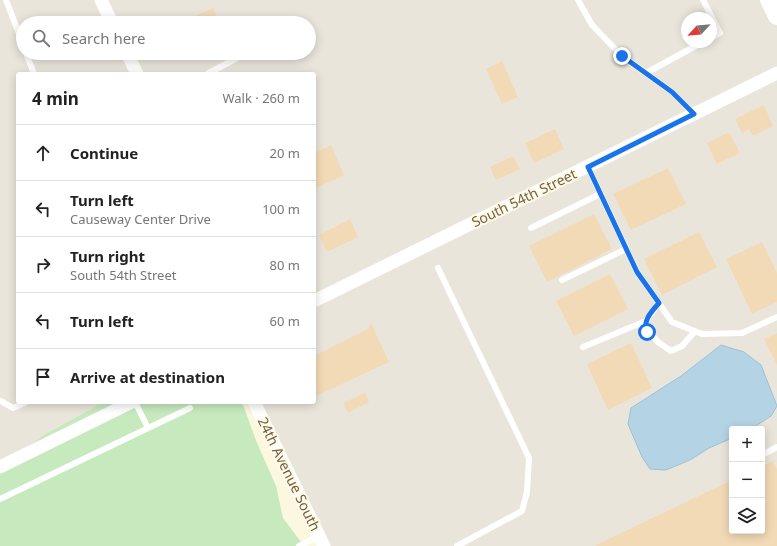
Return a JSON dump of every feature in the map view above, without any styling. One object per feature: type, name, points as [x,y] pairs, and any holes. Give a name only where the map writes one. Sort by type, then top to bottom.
[{"type":"main road","points":[[770,0],[777,16]]},
{"type":"street","points":[[101,0],[109,16]]},
{"type":"street","points":[[130,60],[136,72]]},
{"type":"street","name":"South 54th Street","points":[[316,300],[777,73]]},
{"type":"street","points":[[0,467],[128,404]]},
{"type":"street","name":"24th Avenue South","points":[[255,404],[322,541]]},
{"type":"lane","points":[[6,0],[16,26]]},
{"type":"lane","points":[[578,0],[592,25],[622,56],[672,92],[694,114]]},
{"type":"lane","points":[[703,0],[709,12]]},
{"type":"lane","points":[[646,73],[692,48]]},
{"type":"lane","points":[[29,60],[33,72]]},
{"type":"lane","points":[[211,72],[233,60]]},
{"type":"lane","points":[[588,167],[637,272],[672,322],[702,334],[742,333],[777,317]]},
{"type":"lane","points":[[531,228],[600,194]]},
{"type":"lane","points":[[562,280],[626,249]]},
{"type":"lane","points":[[438,268],[530,458],[527,492],[522,511],[457,546]]},
{"type":"lane","points":[[659,303],[646,321],[644,327],[647,332],[658,342],[671,351],[682,346],[695,331]]},
{"type":"lane","points":[[583,347],[646,321]]},
{"type":"lane","points":[[1,401],[13,408],[22,404]]},
{"type":"lane","points":[[136,404],[148,428]]},
{"type":"lane","points":[[0,499],[190,408]]},
{"type":"lane","points":[[765,453],[777,447]]},
{"type":"lane","points":[[298,546],[322,541]]},
{"type":"shaded area","points":[[0,0],[95,0],[103,16],[16,16],[16,60],[124,60],[130,72],[16,72],[16,404],[145,404],[0,493]]},
{"type":"shaded area","points":[[106,0],[773,0],[777,8],[777,69],[316,294],[316,72],[141,72],[135,60],[316,60],[316,16],[114,16]]},
{"type":"shaded area","points":[[777,79],[777,546],[327,546],[259,404],[316,404],[316,304]]},
{"type":"green space","points":[[100,404],[243,404],[257,443],[276,486],[283,518],[304,546],[0,546],[0,467],[44,435]]},
{"type":"water","points":[[721,345],[744,352],[761,365],[777,406],[771,416],[756,426],[729,426],[729,439],[709,448],[690,460],[666,470],[650,469],[642,457],[628,424],[631,408],[681,376]]},
{"type":"building","points":[[213,8],[217,16],[196,16]]},
{"type":"building","points":[[502,61],[518,97],[502,104],[486,69]]},
{"type":"building","points":[[764,105],[773,126],[753,136],[749,129],[742,133],[735,119]]},
{"type":"building","points":[[555,129],[564,149],[534,163],[525,143]]},
{"type":"building","points":[[729,132],[740,153],[717,164],[707,143]]},
{"type":"building","points":[[331,145],[344,175],[316,188],[316,152]]},
{"type":"building","points":[[513,156],[520,169],[496,180],[490,167]]},
{"type":"building","points":[[668,168],[686,204],[631,230],[613,194]]},
{"type":"building","points":[[594,214],[612,249],[547,282],[529,246]]},
{"type":"building","points":[[350,219],[358,237],[327,252],[319,235]]},
{"type":"building","points":[[699,232],[717,267],[662,295],[644,259]]},
{"type":"building","points":[[762,242],[777,273],[777,302],[752,314],[726,259]]},
{"type":"building","points":[[610,274],[628,309],[574,336],[556,301]]},
{"type":"building","points":[[371,323],[389,362],[316,396],[316,355],[368,329]]},
{"type":"building","points":[[777,333],[777,365],[764,339]]},
{"type":"building","points":[[631,343],[652,388],[608,410],[587,364]]},
{"type":"building","points":[[365,393],[369,402],[348,413],[343,403]]},
{"type":"building","points":[[773,461],[777,469],[777,546],[594,546],[729,481],[729,534],[765,534],[765,465]]},
{"type":"route","points":[[622,56],[672,92],[694,114],[588,167],[637,272],[659,303],[646,321],[644,327],[647,332]]}]
